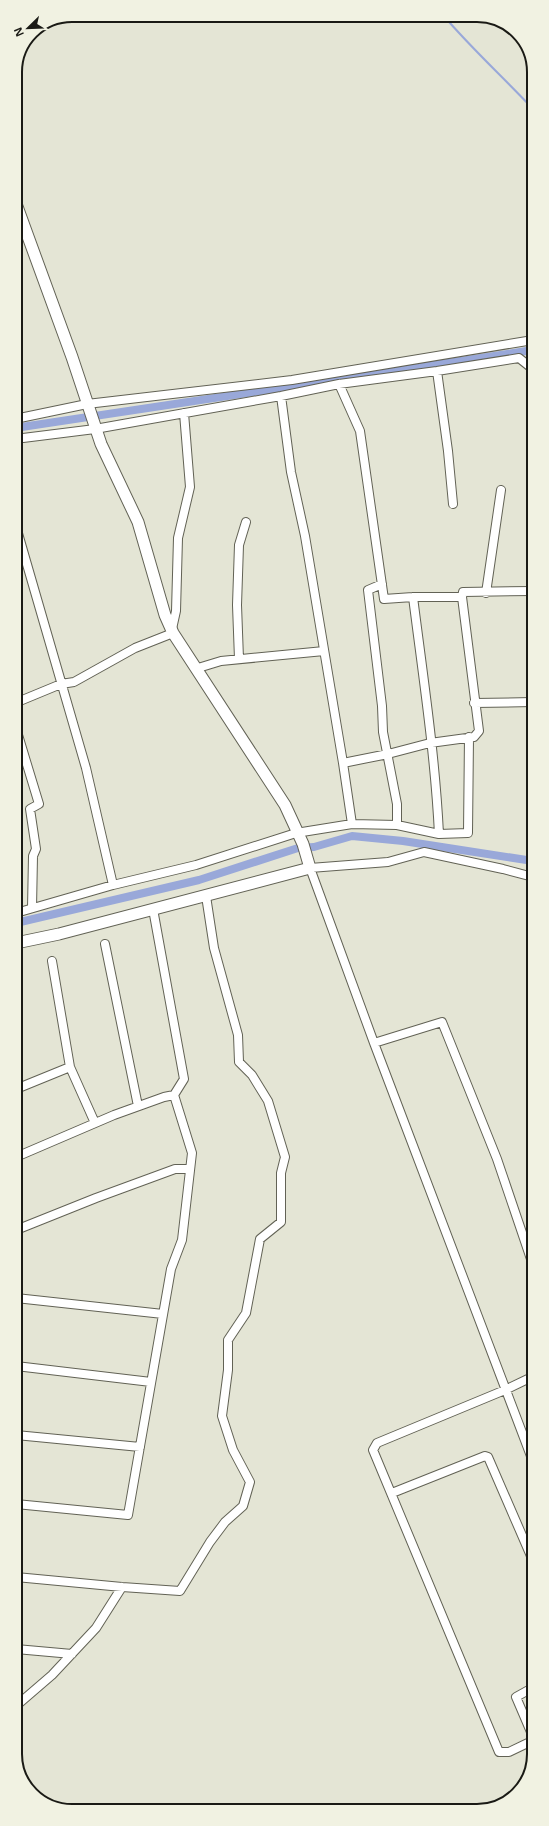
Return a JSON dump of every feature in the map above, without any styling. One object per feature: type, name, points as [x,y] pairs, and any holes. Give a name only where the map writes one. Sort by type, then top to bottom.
[{"type":"street","points":[[22,220],[72,357],[94,427],[138,522],[165,615],[172,631],[198,668],[285,804],[296,833],[303,844],[374,1043],[527,1446]]},
{"type":"street","points":[[22,418],[292,380],[527,341]]},
{"type":"street","points":[[22,438],[184,413],[339,384],[519,358],[527,364]]},
{"type":"street","points":[[437,371],[448,451],[453,504]]},
{"type":"street","points":[[339,384],[360,431],[384,599],[413,597],[462,597]]},
{"type":"street","points":[[281,396],[291,472],[305,536],[352,824]]},
{"type":"street","points":[[172,631],[176,611],[178,538],[190,487],[184,413]]},
{"type":"street","points":[[486,593],[501,490]]},
{"type":"street","points":[[239,659],[237,604],[239,545],[246,522]]},
{"type":"street","points":[[22,548],[86,768],[113,885]]},
{"type":"street","points":[[382,584],[368,590],[382,706],[383,732],[397,804],[397,825]]},
{"type":"street","points":[[343,763],[388,754],[430,743],[474,737],[478,731],[462,597],[463,592],[486,593],[527,591]]},
{"type":"street","points":[[413,597],[430,743],[435,768],[439,834]]},
{"type":"street","points":[[22,700],[61,684],[74,682],[134,648],[172,631]]},
{"type":"street","points":[[198,668],[221,661],[324,651]]},
{"type":"street","points":[[474,703],[527,702]]},
{"type":"street","points":[[22,910],[113,885],[196,865],[296,833],[352,824],[397,825],[439,834],[468,833],[469,738]]},
{"type":"street","points":[[22,751],[39,804],[30,809],[36,849],[33,856],[32,908]]},
{"type":"street","points":[[22,942],[59,934],[206,896],[309,864],[388,862],[424,852],[527,875]]},
{"type":"street","points":[[22,1578],[180,1591],[221,1527],[243,1506],[250,1482],[233,1450],[222,1416],[228,1370],[228,1340],[246,1313],[260,1239],[281,1222],[281,1173],[285,1157],[268,1101],[252,1075],[239,1062],[238,1035],[214,948],[206,896]]},
{"type":"street","points":[[22,1154],[138,1106],[174,1095],[184,1079],[153,909]]},
{"type":"street","points":[[105,944],[138,1106]]},
{"type":"street","points":[[52,961],[70,1067],[95,1123]]},
{"type":"street","points":[[374,1043],[442,1022],[497,1159],[527,1247]]},
{"type":"street","points":[[22,1087],[70,1067]]},
{"type":"street","points":[[22,1505],[128,1515],[171,1269],[182,1240],[192,1153],[174,1095]]},
{"type":"street","points":[[22,1228],[175,1169],[190,1169]]},
{"type":"street","points":[[22,1299],[163,1314]]},
{"type":"street","points":[[22,1367],[151,1382]]},
{"type":"street","points":[[527,1379],[377,1443],[373,1450],[499,1752],[510,1752],[527,1743]]},
{"type":"street","points":[[22,1436],[140,1447]]},
{"type":"street","points":[[392,1493],[471,1460],[485,1456],[488,1457],[527,1547]]},
{"type":"street","points":[[22,1701],[52,1675],[96,1628],[122,1587]]},
{"type":"street","points":[[22,1650],[72,1654]]},
{"type":"street","points":[[527,1692],[516,1697],[527,1723]]},
{"type":"waterway","points":[[449,22],[527,103]]},
{"type":"waterway","points":[[22,427],[527,351]]},
{"type":"waterway","points":[[22,922],[199,880],[298,848],[314,847],[352,836],[403,841],[527,860]]}]
